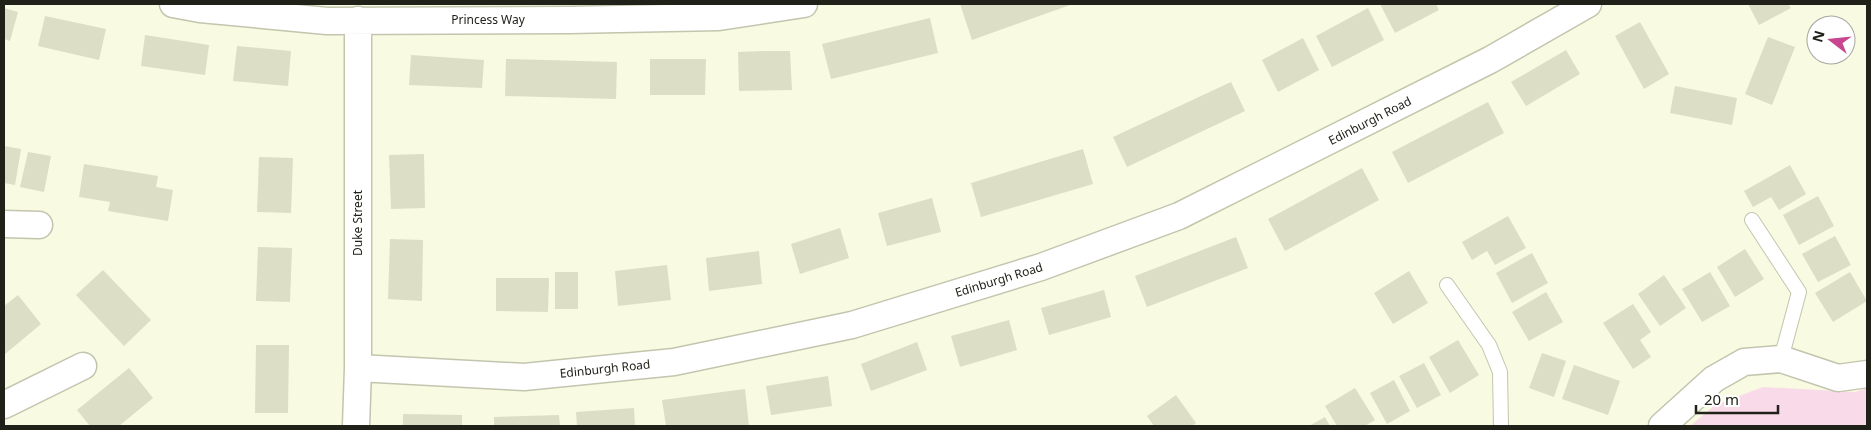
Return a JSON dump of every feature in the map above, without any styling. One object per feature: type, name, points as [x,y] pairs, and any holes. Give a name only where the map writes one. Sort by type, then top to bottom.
[{"type":"street","name":"Princess Way","points":[[173,4],[200,9],[327,12],[358,20],[570,12],[719,16],[804,4]]},
{"type":"street","name":"Edinburgh Road","points":[[358,368],[524,377],[674,362],[852,325],[1041,267],[1180,216],[1490,60],[1588,4]]},
{"type":"street","name":"Duke Street","points":[[356,426],[358,368],[358,20]]},
{"type":"street","points":[[4,224],[39,225]]},
{"type":"street","points":[[1662,426],[1714,379],[1744,362],[1781,360],[1838,378],[1867,374]]},
{"type":"street","points":[[4,406],[83,366]]},
{"type":"lane","points":[[1752,220],[1799,292],[1781,360]]},
{"type":"lane","points":[[1447,285],[1489,345],[1500,372],[1501,426]]},
{"type":"shaded area","points":[[1763,387],[1855,392],[1867,388],[1867,426],[1690,426],[1715,405]]},
{"type":"building","points":[[960,4],[1073,4],[972,40]]},
{"type":"building","points":[[1380,4],[1436,4],[1439,10],[1395,33]]},
{"type":"building","points":[[1748,4],[1788,4],[1791,8],[1759,25]]},
{"type":"building","points":[[4,8],[18,12],[10,41],[4,39]]},
{"type":"building","points":[[1368,8],[1384,40],[1332,67],[1316,36]]},
{"type":"building","points":[[45,16],[106,29],[99,60],[38,46]]},
{"type":"building","points":[[930,18],[938,53],[831,79],[822,44]]},
{"type":"building","points":[[1640,22],[1669,74],[1644,89],[1615,36]]},
{"type":"building","points":[[145,35],[209,45],[205,75],[141,66]]},
{"type":"building","points":[[1768,37],[1795,47],[1772,105],[1745,94]]},
{"type":"building","points":[[1303,38],[1319,70],[1278,92],[1262,60]]},
{"type":"building","points":[[237,46],[291,51],[288,86],[233,81]]},
{"type":"building","points":[[1566,50],[1580,74],[1526,106],[1511,82]]},
{"type":"building","points":[[790,51],[792,90],[739,91],[738,52]]},
{"type":"building","points":[[411,55],[484,60],[482,88],[409,85]]},
{"type":"building","points":[[506,59],[617,62],[616,99],[505,96]]},
{"type":"building","points":[[650,59],[706,59],[705,95],[650,95]]},
{"type":"building","points":[[1231,82],[1245,111],[1127,167],[1113,137]]},
{"type":"building","points":[[1675,86],[1737,98],[1732,125],[1670,113]]},
{"type":"building","points":[[1488,102],[1504,133],[1408,183],[1392,152]]},
{"type":"building","points":[[4,146],[21,149],[15,185],[4,183]]},
{"type":"building","points":[[1083,149],[1093,184],[981,217],[971,183]]},
{"type":"building","points":[[28,152],[51,156],[44,192],[20,187]]},
{"type":"building","points":[[424,154],[425,208],[391,209],[389,155]]},
{"type":"building","points":[[259,157],[293,158],[291,213],[257,212]]},
{"type":"building","points":[[84,164],[158,176],[156,187],[173,190],[168,221],[108,211],[110,202],[79,197]]},
{"type":"building","points":[[1790,165],[1806,194],[1779,210],[1771,197],[1753,207],[1744,191]]},
{"type":"building","points":[[1362,168],[1379,200],[1285,251],[1268,219]]},
{"type":"building","points":[[1818,196],[1834,226],[1799,245],[1783,215]]},
{"type":"building","points":[[932,198],[941,232],[887,246],[878,213]]},
{"type":"building","points":[[1508,216],[1526,248],[1495,265],[1487,251],[1472,260],[1462,242]]},
{"type":"building","points":[[840,228],[849,258],[800,274],[791,244]]},
{"type":"building","points":[[1835,236],[1851,265],[1818,282],[1802,254]]},
{"type":"building","points":[[1236,237],[1248,268],[1147,307],[1135,276]]},
{"type":"building","points":[[390,239],[423,240],[422,301],[388,299]]},
{"type":"building","points":[[258,247],[292,248],[290,302],[256,301]]},
{"type":"building","points":[[1745,249],[1764,279],[1735,297],[1717,267]]},
{"type":"building","points":[[759,251],[762,284],[709,291],[706,258]]},
{"type":"building","points":[[1532,253],[1548,283],[1512,303],[1496,273]]},
{"type":"building","points":[[667,265],[671,300],[618,306],[615,271]]},
{"type":"building","points":[[103,270],[151,320],[124,346],[76,295]]},
{"type":"building","points":[[1409,271],[1428,303],[1393,324],[1374,293]]},
{"type":"building","points":[[555,272],[578,272],[578,309],[555,309]]},
{"type":"building","points":[[1710,272],[1730,306],[1702,322],[1682,289]]},
{"type":"building","points":[[1850,272],[1867,301],[1833,322],[1815,293]]},
{"type":"building","points":[[1664,275],[1686,308],[1660,326],[1638,294]]},
{"type":"building","points":[[496,278],[549,278],[548,312],[496,311]]},
{"type":"building","points":[[1104,290],[1111,317],[1049,335],[1041,308]]},
{"type":"building","points":[[1546,292],[1563,322],[1529,341],[1512,312]]},
{"type":"building","points":[[18,295],[41,324],[4,355],[4,306]]},
{"type":"building","points":[[1633,304],[1651,332],[1640,340],[1651,357],[1633,369],[1603,323]]},
{"type":"building","points":[[1009,320],[1017,350],[960,367],[951,336]]},
{"type":"building","points":[[1458,340],[1479,375],[1450,393],[1429,357]]},
{"type":"building","points":[[917,342],[927,370],[871,391],[861,364]]},
{"type":"building","points":[[256,345],[289,345],[288,413],[255,413]]},
{"type":"building","points":[[1542,353],[1566,361],[1554,397],[1529,388]]},
{"type":"building","points":[[1424,363],[1441,395],[1417,408],[1399,376]]},
{"type":"building","points":[[1574,365],[1620,381],[1608,415],[1562,399]]},
{"type":"building","points":[[129,368],[153,398],[119,426],[90,426],[77,410]]},
{"type":"building","points":[[828,376],[832,406],[771,415],[766,386]]},
{"type":"building","points":[[1394,380],[1410,411],[1387,424],[1370,393]]},
{"type":"building","points":[[1355,388],[1375,420],[1365,426],[1337,426],[1325,406]]},
{"type":"building","points":[[745,389],[749,426],[666,426],[662,400]]},
{"type":"building","points":[[1176,395],[1196,423],[1192,426],[1154,426],[1147,416]]},
{"type":"building","points":[[634,408],[635,426],[577,426],[576,412]]},
{"type":"building","points":[[403,414],[462,415],[462,426],[403,426]]},
{"type":"building","points":[[559,415],[560,426],[494,426],[494,417]]},
{"type":"building","points":[[1325,417],[1330,426],[1309,426]]}]
